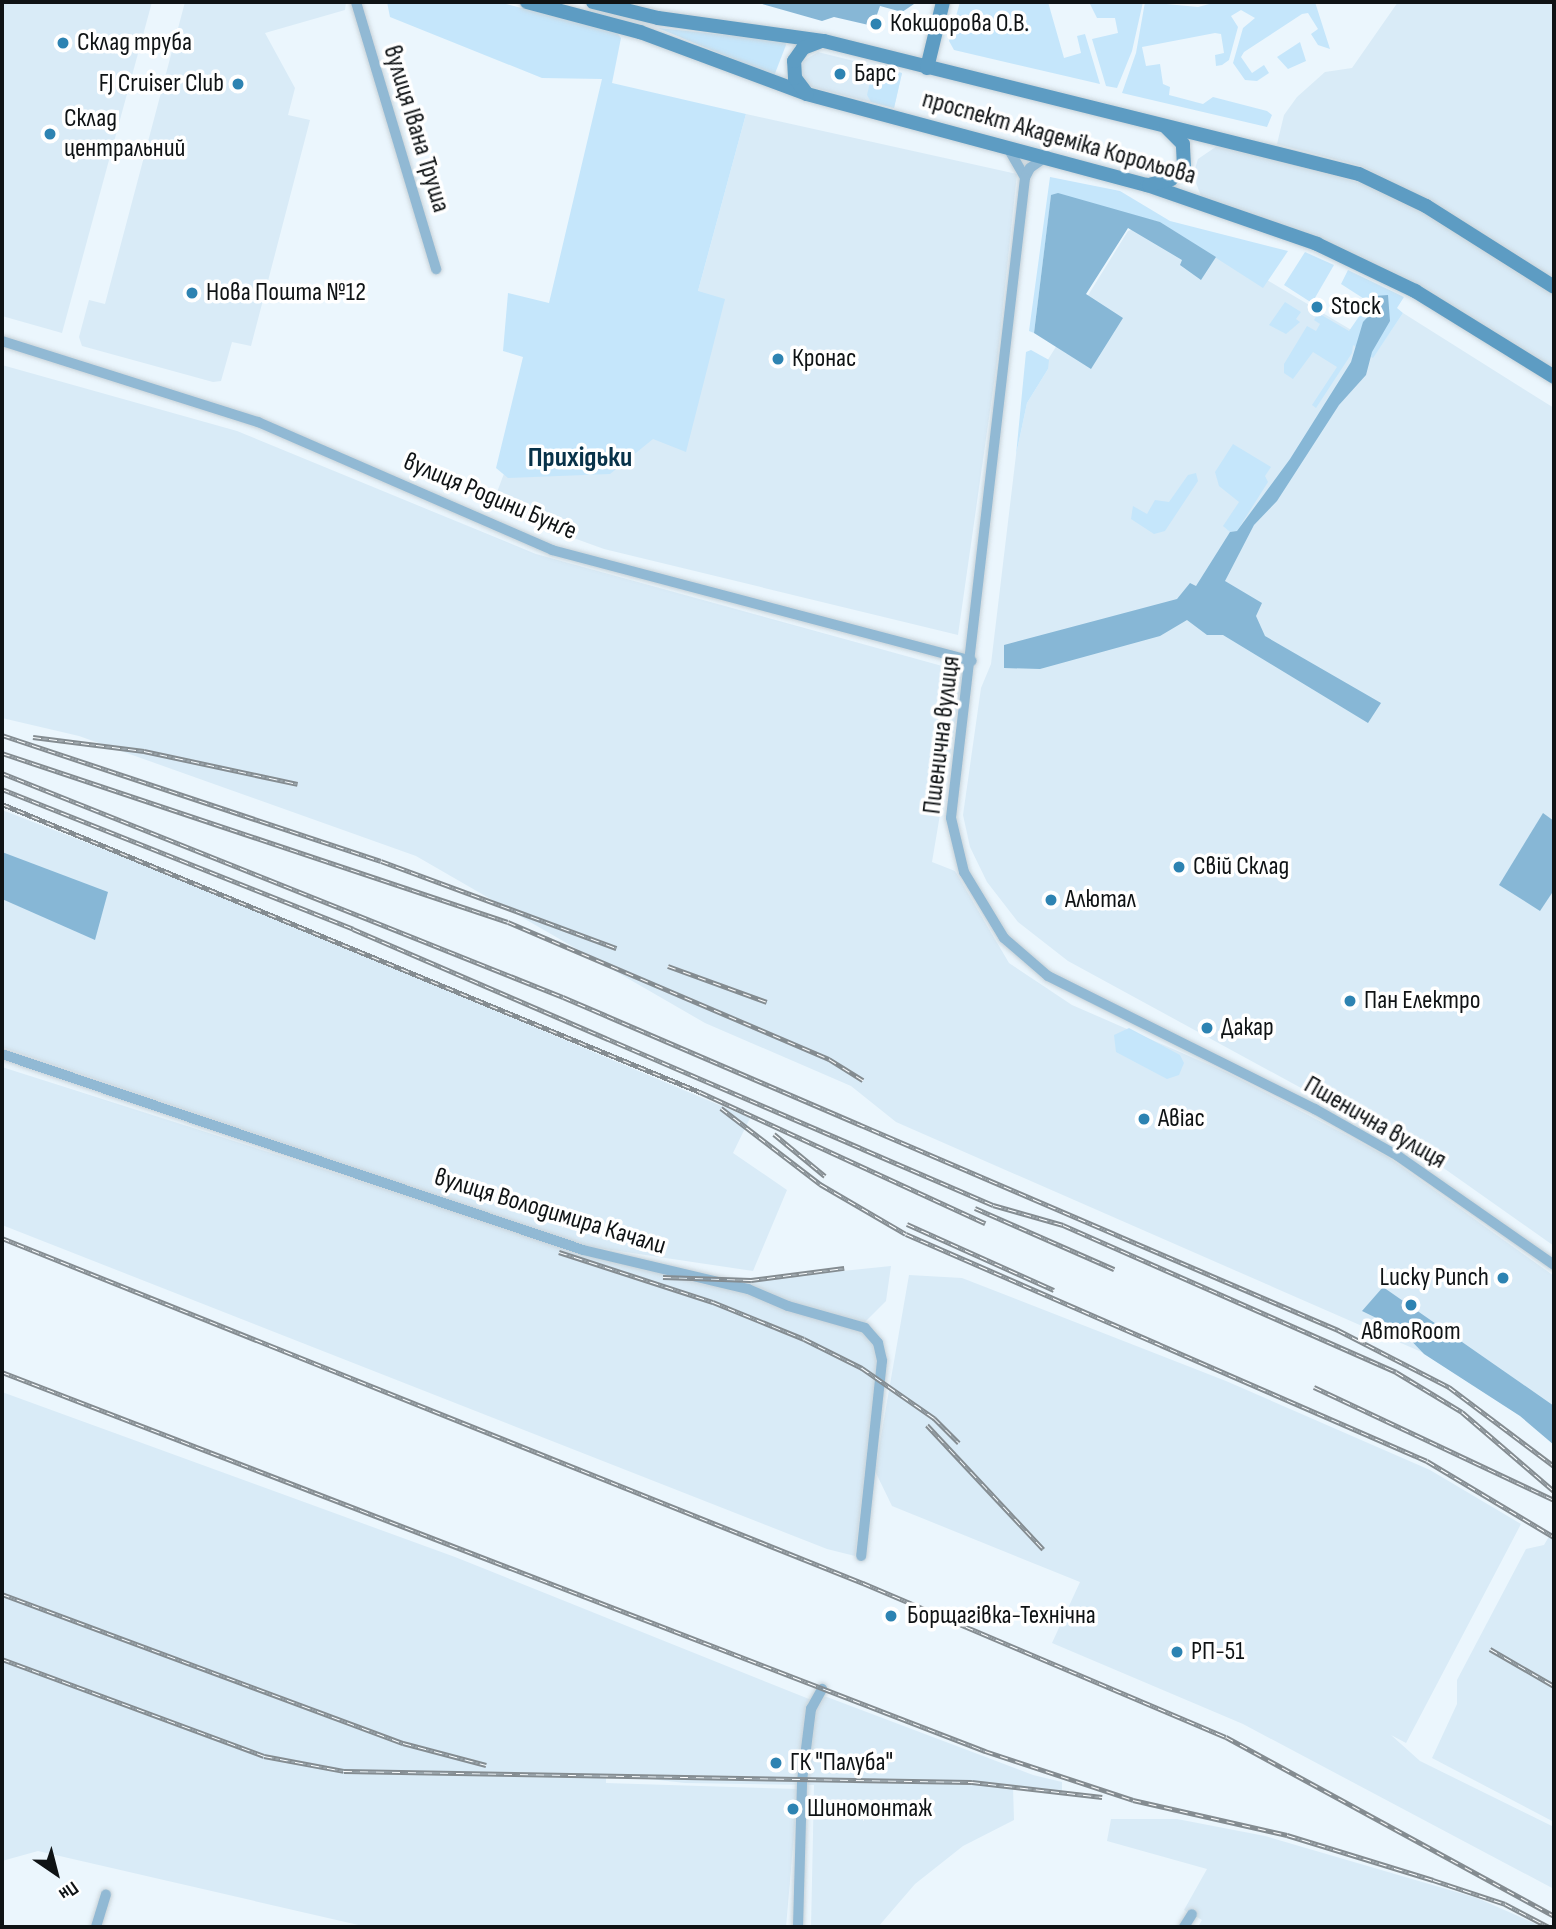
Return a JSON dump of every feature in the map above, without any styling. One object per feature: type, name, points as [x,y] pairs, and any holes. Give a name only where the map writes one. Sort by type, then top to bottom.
[{"type":"main road","name":"проспект Академіка Корольова","points":[[527,2],[640,32],[807,94],[1001,142],[1147,185],[1347,257],[1415,291],[1554,377]]},
{"type":"main road","name":"проспект Академіка Корольова","points":[[593,2],[659,18],[824,41],[1359,174],[1426,206],[1554,286]]},
{"type":"main road","points":[[927,68],[943,2]]},
{"type":"main road","points":[[807,94],[795,78],[794,61],[803,48],[824,41]]},
{"type":"main road","points":[[1147,185],[1171,179],[1184,166],[1183,144],[1166,127]]},
{"type":"street","name":"вулиця Івана Труша","points":[[356,2],[436,269]]},
{"type":"street","points":[[1001,142],[1018,159],[1025,178]]},
{"type":"street","points":[[1025,178],[1030,167],[1049,156]]},
{"type":"street","name":"Пшенична вулиця","points":[[1025,178],[972,662],[951,818],[955,842],[986,911],[1020,955],[1080,993],[1315,1109],[1398,1156],[1554,1265]]},
{"type":"street","name":"вулиця Родини Бунґе","points":[[2,341],[258,422],[552,550],[972,662]]},
{"type":"street","name":"вулиця Володимира Качали","points":[[2,1054],[583,1250],[748,1289],[788,1306],[865,1328],[878,1343],[882,1361],[861,1556]]},
{"type":"street","points":[[798,1927],[802,1781],[811,1709],[822,1689]]},
{"type":"street","points":[[96,1927],[106,1894]]},
{"type":"street","points":[[1184,1927],[1192,1914]]},
{"type":"shaded area","points":[[2,2],[152,2],[62,333],[2,316]]},
{"type":"shaded area","points":[[185,2],[346,2],[345,10],[265,33],[295,88],[288,115],[310,120],[251,346],[232,342],[221,381],[213,382],[82,346],[79,337],[89,300],[105,304]]},
{"type":"shaded area","points":[[387,2],[498,2],[616,32],[621,38],[612,83],[746,114],[698,291],[725,299],[686,452],[653,439],[610,474],[508,478],[496,468],[523,357],[503,351],[508,293],[549,303],[602,79],[542,78],[390,17]]},
{"type":"shaded area","points":[[755,2],[917,2],[902,12],[880,6],[873,26],[834,17],[822,21]]},
{"type":"shaded area","points":[[960,2],[1048,2],[1064,58],[1081,53],[1077,36],[1085,34],[1100,84],[954,50],[949,41]]},
{"type":"shaded area","points":[[1089,2],[1143,2],[1132,51],[1117,88],[1106,86],[1092,39],[1118,33],[1115,18],[1097,18]]},
{"type":"shaded area","points":[[1145,2],[1198,7],[1217,2],[1315,2],[1330,49],[1318,45],[1311,34],[1318,29],[1308,13],[1302,14],[1244,52],[1241,57],[1252,73],[1264,65],[1269,73],[1257,81],[1245,80],[1233,63],[1243,28],[1255,18],[1241,10],[1231,16],[1238,27],[1229,60],[1222,65],[1216,66],[1215,55],[1224,53],[1221,34],[1142,47],[1146,66],[1160,64],[1163,84],[1170,87],[1169,95],[1203,104],[1213,97],[1267,111],[1272,115],[1267,127],[1122,93],[1136,53]]},
{"type":"shaded area","points":[[1398,2],[1554,2],[1554,279],[1437,205],[1361,166],[1277,144],[1284,115],[1297,97],[1325,72],[1352,68]]},
{"type":"shaded area","points":[[658,28],[785,41],[786,45],[774,76]]},
{"type":"shaded area","points":[[1300,42],[1306,61],[1288,69],[1277,57]]},
{"type":"shaded area","points":[[818,52],[902,73],[894,108],[807,86],[801,73],[803,61]]},
{"type":"shaded area","points":[[881,68],[902,73],[894,108],[871,102],[867,95],[872,74]]},
{"type":"shaded area","points":[[746,114],[1017,174],[997,362],[958,635],[604,549],[491,508],[533,397],[659,435]]},
{"type":"shaded area","points":[[1220,144],[1375,187],[1423,211],[1554,294],[1554,373],[1416,287],[1201,196],[1193,175],[1198,159]]},
{"type":"shaded area","points":[[1050,177],[1120,191],[1170,221],[1288,251],[1263,288],[1160,222],[1051,196],[1034,333],[1029,331]]},
{"type":"shaded area","points":[[1058,193],[1160,222],[1216,257],[1201,280],[1180,265],[1182,260],[1128,228],[1086,294],[1123,318],[1091,369],[1034,333],[1051,195]]},
{"type":"shaded area","points":[[1164,219],[1380,347],[1403,313],[1554,408],[1554,1246],[1394,1133],[1367,1124],[1068,961],[1018,922],[987,882],[970,847],[963,815],[981,688],[991,664],[1016,455],[1027,403],[1048,369],[1044,366],[1128,231]]},
{"type":"shaded area","points":[[1305,252],[1334,265],[1312,303],[1284,285]]},
{"type":"shaded area","points":[[1348,270],[1404,297],[1397,308],[1403,313],[1373,358],[1353,345],[1352,353],[1316,408],[1312,405],[1337,367],[1313,352],[1293,379],[1284,373],[1284,364],[1307,326],[1316,331],[1320,324],[1314,320],[1318,313],[1349,331],[1369,302],[1341,284]]},
{"type":"shaded area","points":[[1388,295],[1390,321],[1372,352],[1366,375],[1339,405],[1277,501],[1254,525],[1225,581],[1262,603],[1256,616],[1265,636],[1381,703],[1368,723],[1223,635],[1207,635],[1187,620],[1160,636],[1040,669],[1004,668],[1004,645],[1177,599],[1190,583],[1196,586],[1230,532],[1237,531],[1290,459],[1351,362],[1363,322],[1375,309],[1375,296]]},
{"type":"shaded area","points":[[1285,302],[1301,312],[1296,319],[1300,322],[1286,334],[1269,325]]},
{"type":"shaded area","points":[[1031,350],[1049,360],[1048,369],[1027,403],[1016,455],[1026,352]]},
{"type":"shaded area","points":[[2,365],[237,431],[536,554],[964,672],[932,862],[955,871],[1009,963],[1072,1005],[1228,1073],[1388,1157],[1554,1276],[1554,1438],[1449,1364],[896,1122],[851,1086],[705,1023],[416,856],[79,736],[2,718]]},
{"type":"shaded area","points":[[1233,444],[1271,467],[1265,476],[1268,482],[1237,531],[1230,532],[1223,526],[1239,502],[1219,486],[1215,472]]},
{"type":"shaded area","points":[[1196,473],[1198,481],[1165,531],[1154,534],[1131,519],[1133,506],[1147,514],[1155,500],[1169,502],[1188,475]]},
{"type":"shaded area","points":[[2,810],[204,888],[750,1118],[733,1153],[787,1190],[753,1271],[585,1246],[2,1047]]},
{"type":"shaded area","points":[[1543,813],[1554,821],[1554,890],[1540,911],[1499,885]]},
{"type":"shaded area","points":[[2,852],[108,892],[95,940],[2,899]]},
{"type":"shaded area","points":[[1129,1028],[1180,1055],[1184,1063],[1179,1075],[1167,1079],[1116,1052],[1114,1035]]},
{"type":"shaded area","points":[[2,1067],[582,1252],[706,1285],[891,1266],[886,1301],[863,1324],[878,1358],[855,1556],[827,1549],[2,1225]]},
{"type":"shaded area","points":[[909,1275],[962,1278],[1226,1381],[1430,1470],[1521,1524],[1406,1743],[1391,1735],[1420,1761],[1554,1827],[1554,1889],[1243,1724],[1052,1643],[1080,1582],[892,1506],[875,1471]]},
{"type":"shaded area","points":[[1383,1287],[1554,1406],[1554,1445],[1520,1416],[1424,1354],[1401,1330],[1362,1311]]},
{"type":"shaded area","points":[[2,1392],[455,1557],[809,1699],[827,1697],[1033,1775],[1062,1782],[1062,1791],[1013,1787],[1014,1820],[963,1846],[915,1884],[878,1927],[811,1927],[814,1785],[685,1783],[606,1774],[606,1783],[798,1789],[786,1927],[367,1927],[38,1851],[2,1861]]},
{"type":"shaded area","points":[[1554,1528],[1554,1822],[1432,1758],[1457,1704],[1457,1680],[1526,1549],[1544,1545]]},
{"type":"shaded area","points":[[1111,1819],[1177,1819],[1265,1836],[1477,1898],[1543,1927],[1198,1927],[1202,1920],[1184,1910],[1207,1869],[1107,1841]]},
{"type":"railway","points":[[2,735],[381,861],[616,948]]},
{"type":"railway","points":[[33,737],[144,751],[298,784]]},
{"type":"railway","points":[[2,753],[508,922],[829,1059],[863,1080]]},
{"type":"railway","points":[[2,773],[563,997],[1338,1330],[1449,1387],[1554,1466]]},
{"type":"railway","points":[[2,789],[353,929],[993,1205],[1063,1225],[1396,1372],[1462,1412],[1554,1491]]},
{"type":"railway","points":[[2,804],[700,1092],[985,1223]]},
{"type":"railway","points":[[668,966],[767,1002]]},
{"type":"railway","points":[[721,1108],[820,1184],[906,1234],[1427,1461],[1554,1537]]},
{"type":"railway","points":[[774,1134],[825,1176]]},
{"type":"railway","points":[[975,1208],[1114,1269]]},
{"type":"railway","points":[[907,1224],[1054,1290]]},
{"type":"railway","points":[[2,1238],[863,1583],[1226,1737],[1554,1916]]},
{"type":"railway","points":[[559,1252],[713,1302],[804,1339],[862,1368],[934,1418],[959,1443]]},
{"type":"railway","points":[[663,1277],[751,1280],[844,1268]]},
{"type":"railway","points":[[2,1372],[985,1751],[1133,1800],[1287,1835],[1433,1880],[1505,1904],[1549,1927]]},
{"type":"railway","points":[[1314,1387],[1554,1500]]},
{"type":"railway","points":[[927,1425],[1043,1549]]},
{"type":"railway","points":[[2,1594],[403,1743],[486,1765]]},
{"type":"railway","points":[[1490,1649],[1554,1686]]},
{"type":"railway","points":[[2,1659],[264,1756],[344,1771],[972,1782],[1102,1797]]},
{"type":"place","name":"Кокшорова О.В.","points":[[876,24]]},
{"type":"place","name":"Склад труба","points":[[63,43]]},
{"type":"place","name":"Барс","points":[[840,74]]},
{"type":"place","name":"FJ Cruiser Club","points":[[238,84]]},
{"type":"place","name":"Склад центральний","points":[[50,134]]},
{"type":"place","name":"Нова Пошта №12","points":[[192,293]]},
{"type":"place","name":"Stock","points":[[1317,307]]},
{"type":"place","name":"Кронас","points":[[778,359]]},
{"type":"place","name":"Свій Склад","points":[[1179,867]]},
{"type":"place","name":"Алютал","points":[[1051,900]]},
{"type":"place","name":"Пан Електро","points":[[1350,1001]]},
{"type":"place","name":"Дакар","points":[[1207,1028]]},
{"type":"place","name":"Авіас","points":[[1144,1119]]},
{"type":"place","name":"Lucky Punch","points":[[1503,1278]]},
{"type":"place","name":"АвтоRoom","points":[[1411,1305]]},
{"type":"place","name":"Борщагівка-Технічна","points":[[891,1616]]},
{"type":"place","name":"РП-51","points":[[1177,1652]]},
{"type":"place","name":"ГК \"Палуба\"","points":[[776,1763]]},
{"type":"place","name":"Шиномонтаж","points":[[793,1809]]},
{"type":"district","name":"Прихідьки","points":[[580,458]]}]
